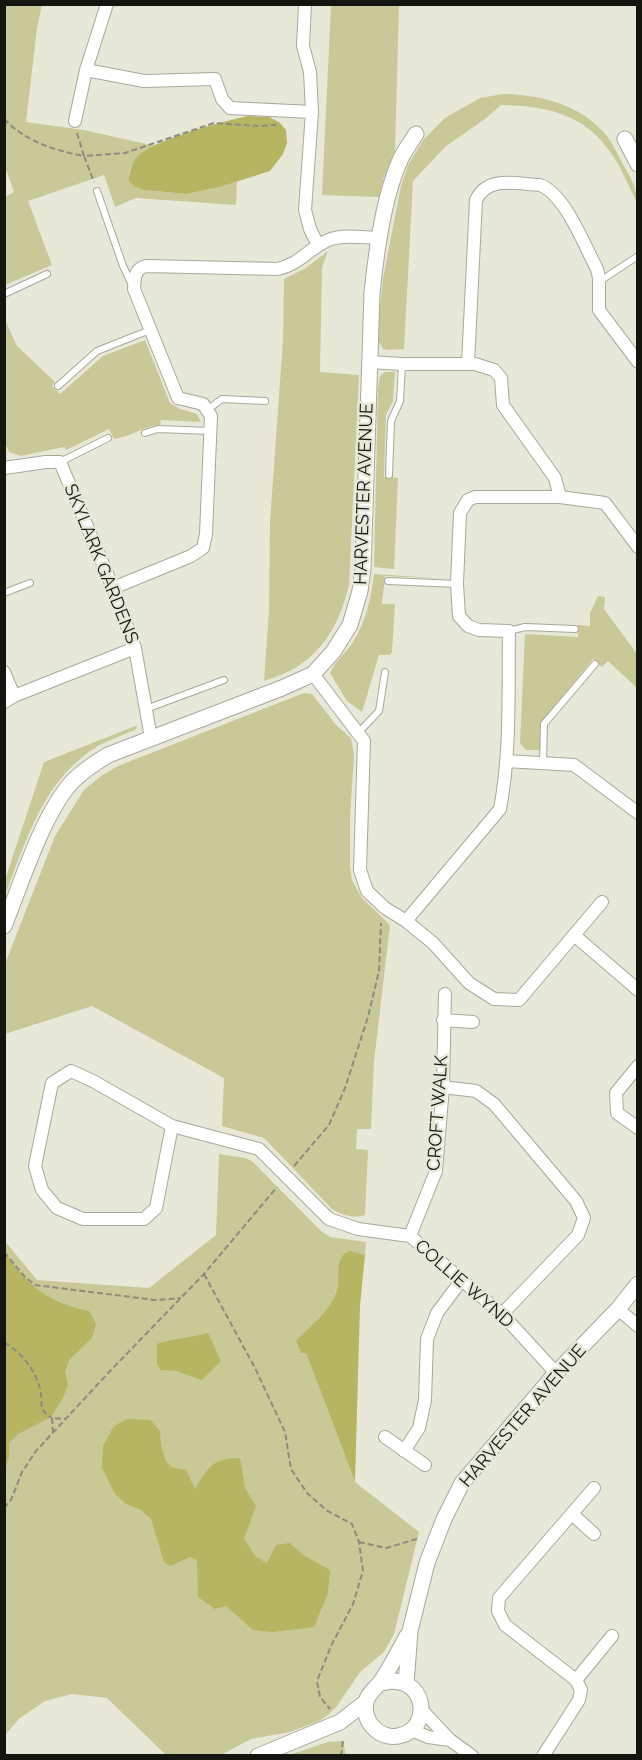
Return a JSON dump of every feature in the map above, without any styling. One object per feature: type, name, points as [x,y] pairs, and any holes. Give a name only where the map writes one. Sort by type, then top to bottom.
[{"type":"street","points":[[75,121],[86,70],[107,4]]},
{"type":"street","points":[[305,4],[303,46],[310,72],[312,112],[305,210],[310,229],[318,245]]},
{"type":"street","points":[[86,70],[144,81],[215,79],[222,99],[230,108],[312,112]]},
{"type":"street","name":"HARVESTER AVENUE","points":[[4,926],[44,827],[60,796],[72,781],[95,763],[151,738],[313,674],[333,652],[350,625],[360,591],[363,569],[372,292],[380,238],[393,180],[416,134]]},
{"type":"street","points":[[625,139],[638,164]]},
{"type":"street","points":[[468,364],[476,200],[479,193],[489,185],[540,185],[550,191],[561,204],[597,269],[599,310],[638,362]]},
{"type":"street","points":[[114,588],[191,556],[203,548],[206,534],[211,416],[203,404],[178,398],[134,289],[135,274],[142,266],[277,269],[301,260],[318,245],[331,239],[342,236],[380,238]]},
{"type":"street","points":[[369,362],[468,364],[492,368],[500,375],[503,405],[555,478],[560,497]]},
{"type":"street","name":"SKYLARK GARDENS","points":[[4,468],[60,462],[114,588],[135,648],[151,738]]},
{"type":"street","points":[[406,921],[500,809],[506,760],[509,631],[479,630],[468,626],[459,616],[460,513],[468,500],[483,496],[560,497],[605,503],[638,547]]},
{"type":"street","points":[[4,672],[9,699],[135,648]]},
{"type":"street","points":[[313,674],[364,741],[360,870],[367,891],[385,908],[406,921],[433,943],[469,983],[495,999],[519,1000],[602,902]]},
{"type":"street","points":[[506,760],[574,765],[638,813]]},
{"type":"street","points":[[574,935],[638,990]]},
{"type":"street","name":"CROFT WALK","points":[[410,1236],[436,1171],[443,1087],[445,994]]},
{"type":"street","points":[[444,1020],[473,1022]]},
{"type":"street","points":[[638,1066],[615,1093],[617,1113],[638,1128]]},
{"type":"street","name":"COLLIE WYND","points":[[172,1125],[156,1208],[144,1219],[83,1219],[57,1208],[42,1190],[35,1166],[52,1083],[71,1071],[172,1125],[259,1149],[329,1219],[358,1229],[410,1236],[502,1314],[556,1373]]},
{"type":"street","points":[[443,1087],[476,1091],[494,1104],[576,1201],[584,1218],[578,1235],[502,1314]]},
{"type":"street","points":[[404,1451],[419,1428],[425,1400],[427,1339],[437,1313],[461,1281]]},
{"type":"street","name":"HARVESTER AVENUE","points":[[406,1684],[410,1631],[426,1563],[462,1483],[556,1373],[618,1309],[638,1284]]},
{"type":"street","points":[[618,1309],[638,1326]]},
{"type":"street","points":[[386,1437],[425,1465]]},
{"type":"street","points":[[543,1755],[579,1700],[581,1690],[576,1680],[506,1625],[498,1611],[499,1598],[594,1488]]},
{"type":"street","points":[[572,1514],[594,1534]]},
{"type":"street","name":"HARVESTER AVENUE","points":[[381,1683],[410,1631]]},
{"type":"street","points":[[576,1680],[612,1636]]},
{"type":"street","points":[[376,1731],[369,1724],[366,1714],[366,1702],[370,1693],[381,1683],[390,1681],[406,1684],[414,1690],[422,1709],[450,1740],[472,1755]]},
{"type":"street","points":[[258,1755],[366,1702]]},
{"type":"street","points":[[335,1716],[385,1736],[395,1737],[412,1730],[420,1718],[422,1709]]},
{"type":"street","points":[[412,1730],[428,1737],[450,1740]]},
{"type":"lane","points":[[96,188],[123,266],[134,289]]},
{"type":"lane","points":[[599,282],[638,256]]},
{"type":"lane","points":[[4,294],[47,274]]},
{"type":"lane","points":[[58,386],[97,351],[150,330]]},
{"type":"lane","points":[[390,475],[391,421],[400,401],[402,364]]},
{"type":"lane","points":[[207,410],[222,399],[265,401]]},
{"type":"lane","points":[[144,433],[158,429],[211,431]]},
{"type":"lane","name":"SKYLARK GARDENS","points":[[60,462],[108,438]]},
{"type":"lane","points":[[388,581],[458,584]]},
{"type":"lane","points":[[4,593],[30,583]]},
{"type":"lane","points":[[509,631],[525,627],[575,629]]},
{"type":"lane","points":[[543,763],[544,724],[595,664]]},
{"type":"lane","points":[[358,733],[379,711],[385,672]]},
{"type":"lane","points":[[146,709],[225,680]]},
{"type":"path","points":[[4,119],[35,143],[58,151],[84,156],[125,153],[214,123],[259,126],[285,124]]},
{"type":"path","points":[[75,121],[77,139],[96,188]]},
{"type":"path","points":[[4,1508],[11,1500],[22,1472],[36,1451],[204,1274],[329,1125],[345,1088],[368,1017],[379,971],[380,928],[385,908]]},
{"type":"path","points":[[4,1252],[25,1277],[35,1285],[155,1300],[181,1299]]},
{"type":"path","points":[[204,1274],[255,1368],[285,1432],[291,1469],[307,1493],[326,1510],[352,1524],[359,1542],[363,1571],[353,1604],[331,1646],[317,1681],[320,1697],[335,1716]]},
{"type":"path","points":[[4,1343],[17,1350],[36,1378],[41,1390],[41,1408],[44,1412],[52,1418],[66,1419]]},
{"type":"path","points":[[52,1418],[53,1433]]},
{"type":"path","points":[[359,1542],[386,1548],[438,1534]]},
{"type":"path","points":[[341,1755],[343,1741]]},
{"type":"shaded area","points":[[5,5],[42,5],[37,28],[26,122],[84,130],[155,146],[138,157],[130,169],[129,175],[144,190],[187,194],[237,181],[236,205],[136,198],[115,207],[104,175],[28,201],[52,265],[5,285],[5,197],[14,192],[5,167]]},
{"type":"shaded area","points":[[331,5],[399,5],[395,150],[379,197],[322,195]]},
{"type":"shaded area","points":[[503,94],[546,99],[585,116],[609,139],[631,178],[637,202],[615,159],[589,129],[576,120],[548,110],[501,105],[446,146],[413,181],[404,349],[383,349],[378,340],[378,326],[383,278],[401,186],[408,165],[424,139],[445,118],[480,98]]},
{"type":"shaded area","points":[[248,116],[269,117],[279,122],[286,130],[287,143],[283,154],[270,171],[220,187],[187,194],[144,190],[135,187],[129,181],[134,160],[148,149],[191,131]]},
{"type":"shaded area","points":[[328,251],[322,267],[320,372],[359,375],[349,585],[337,620],[318,650],[294,668],[264,681],[269,610],[270,522],[283,340],[284,279],[306,268]]},
{"type":"shaded area","points":[[5,322],[17,346],[55,382],[52,386],[60,394],[103,356],[145,340],[170,403],[197,414],[201,422],[161,420],[160,425],[114,439],[109,429],[66,450],[64,447],[21,456],[9,452],[4,441]]},
{"type":"shaded area","points":[[385,372],[395,372],[393,401],[386,415],[384,477],[398,478],[394,569],[374,567],[378,388],[380,376]]},
{"type":"shaded area","points":[[374,574],[450,579],[385,576],[382,604],[395,604],[392,652],[390,655],[379,655],[362,712],[347,701],[330,673],[353,642],[365,618]]},
{"type":"shaded area","points":[[598,596],[605,597],[604,609],[637,654],[637,688],[608,661],[602,667],[593,659],[542,722],[541,750],[526,750],[520,743],[525,634],[578,637],[578,625],[590,626],[590,613]]},
{"type":"shaded area","points":[[304,693],[312,694],[336,725],[351,738],[354,754],[350,819],[352,880],[362,898],[390,925],[374,1062],[371,1129],[357,1129],[356,1149],[368,1150],[365,1215],[357,1217],[344,1215],[332,1209],[264,1138],[222,1126],[224,1078],[92,1006],[5,1034],[5,964],[55,836],[84,790],[118,766]]},
{"type":"shaded area","points":[[138,725],[135,730],[100,745],[81,758],[65,774],[51,792],[30,831],[5,895],[5,880],[44,762]]},
{"type":"shaded area","points":[[219,1154],[252,1161],[321,1231],[330,1237],[366,1242],[365,1255],[350,1252],[340,1259],[337,1288],[331,1303],[296,1341],[301,1353],[306,1353],[355,1482],[419,1532],[394,1634],[384,1652],[360,1672],[337,1706],[328,1715],[319,1721],[290,1732],[251,1739],[221,1755],[166,1755],[107,1698],[72,1694],[45,1701],[20,1718],[5,1735],[4,1240],[37,1280],[149,1288],[216,1235]]},
{"type":"shaded area","points":[[350,1251],[365,1255],[360,1306],[355,1482],[306,1353],[301,1353],[296,1341],[330,1304],[337,1289],[339,1262]]},
{"type":"shaded area","points":[[5,1254],[23,1276],[41,1292],[61,1303],[89,1311],[96,1324],[92,1338],[69,1360],[65,1372],[68,1385],[63,1398],[51,1417],[18,1434],[9,1443],[9,1458],[5,1469]]},
{"type":"shaded area","points":[[208,1333],[221,1361],[202,1380],[176,1371],[160,1370],[157,1364],[157,1344]]},
{"type":"shaded area","points":[[127,1419],[150,1420],[160,1431],[161,1446],[166,1461],[171,1467],[186,1470],[195,1489],[204,1475],[217,1462],[240,1458],[245,1488],[256,1506],[244,1539],[256,1557],[267,1563],[276,1545],[290,1543],[303,1555],[330,1570],[328,1593],[314,1627],[273,1632],[253,1630],[226,1606],[215,1609],[198,1597],[197,1560],[190,1557],[170,1566],[164,1562],[151,1519],[141,1510],[126,1504],[115,1494],[102,1468],[103,1446],[114,1426]]},
{"type":"shaded area","points":[[343,1741],[346,1755],[289,1755],[328,1742]]}]
